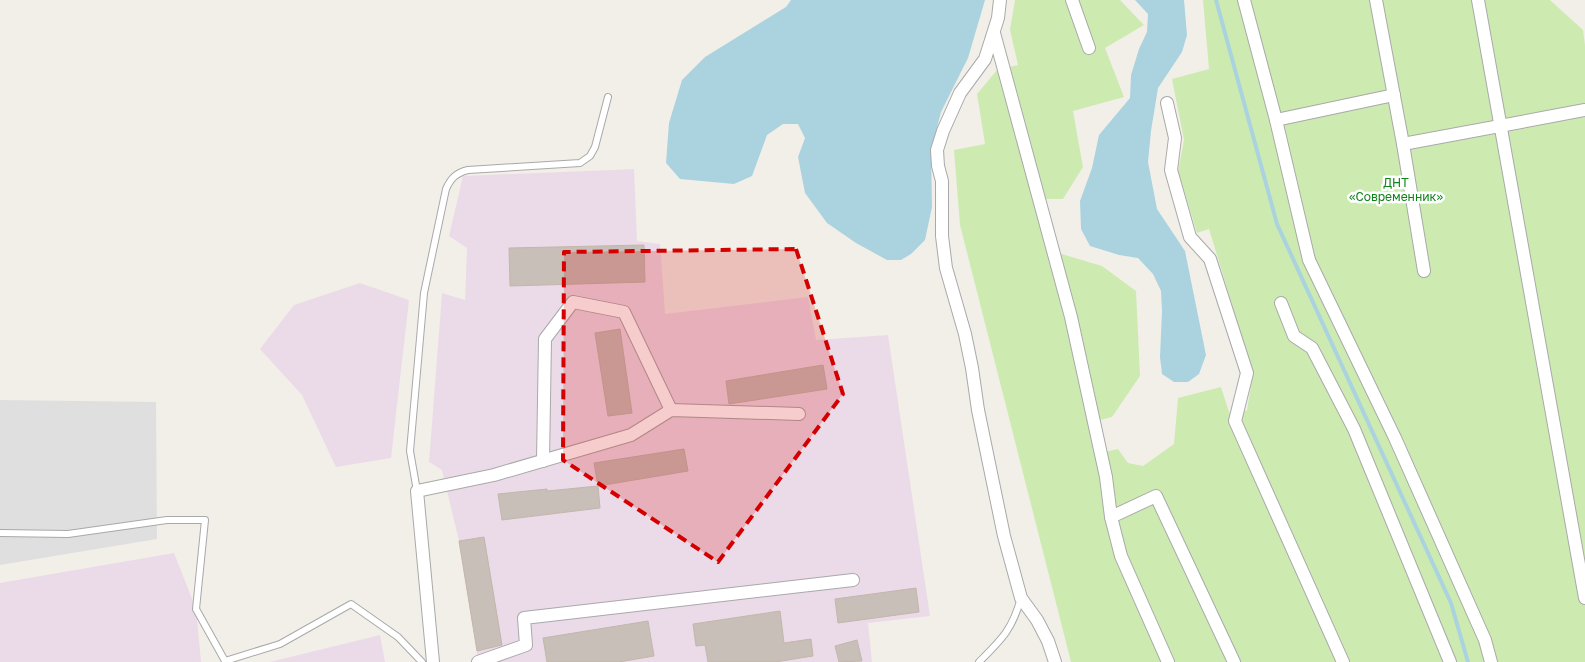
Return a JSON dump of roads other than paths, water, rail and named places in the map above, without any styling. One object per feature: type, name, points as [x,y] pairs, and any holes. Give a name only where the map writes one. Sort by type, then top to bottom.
[{"type":"street","points":[[1000,0],[994,33],[986,59],[960,93],[937,150],[938,166],[942,181],[942,236],[946,268],[965,334],[972,368],[978,410],[997,506],[1021,598],[1037,620],[1048,641],[1055,662]]},
{"type":"street","points":[[1072,0],[1088,48]]},
{"type":"street","points":[[1244,0],[1276,120],[1309,260],[1395,438],[1485,640],[1491,662]]},
{"type":"street","points":[[1376,0],[1424,271]]},
{"type":"street","points":[[1478,0],[1585,598]]},
{"type":"street","points":[[994,33],[1071,317],[1106,477],[1111,517],[1121,556],[1168,662]]},
{"type":"street","points":[[1276,120],[1394,95]]},
{"type":"street","points":[[1166,104],[1176,138],[1171,170],[1190,237],[1210,259],[1247,373],[1235,421],[1343,662]]},
{"type":"street","points":[[1403,144],[1585,110]]},
{"type":"street","points":[[543,462],[545,339],[572,302],[624,312],[671,410]]},
{"type":"street","points":[[1281,303],[1294,336],[1312,348],[1354,429],[1450,662]]},
{"type":"street","points":[[433,662],[417,491],[494,475],[631,435],[671,410],[799,414]]},
{"type":"street","points":[[1111,517],[1156,496],[1234,662]]},
{"type":"street","points":[[478,662],[526,645],[524,618],[853,580]]},
{"type":"lane","points":[[417,491],[410,451],[424,293],[446,189],[452,178],[458,173],[468,170],[580,164],[590,156],[595,148],[608,97]]},
{"type":"lane","points":[[0,533],[68,534],[167,520],[205,520],[196,609],[225,661],[280,644],[351,604],[398,637],[422,662]]},
{"type":"lane","points":[[978,662],[1002,639],[1015,618],[1021,598]]},
{"type":"water","points":[[791,0],[985,0],[968,58],[941,112],[931,151],[932,207],[925,240],[911,254],[901,260],[887,260],[856,243],[827,223],[805,193],[798,157],[805,138],[798,124],[783,124],[767,135],[752,176],[734,184],[680,179],[666,163],[669,123],[682,80],[705,57],[786,7]]},
{"type":"water","points":[[1135,0],[1184,0],[1187,35],[1182,52],[1158,88],[1148,162],[1157,209],[1185,251],[1206,355],[1199,374],[1188,382],[1174,382],[1162,374],[1160,357],[1161,291],[1153,274],[1138,258],[1119,255],[1090,246],[1081,229],[1080,201],[1092,168],[1099,135],[1130,98],[1131,75],[1139,49],[1147,32],[1148,14]]},
{"type":"waterway","points":[[1216,0],[1277,224],[1451,603],[1468,662]]},
{"type":"park label","name":"ДНТ «Современник»","points":[[1396,190]]}]
